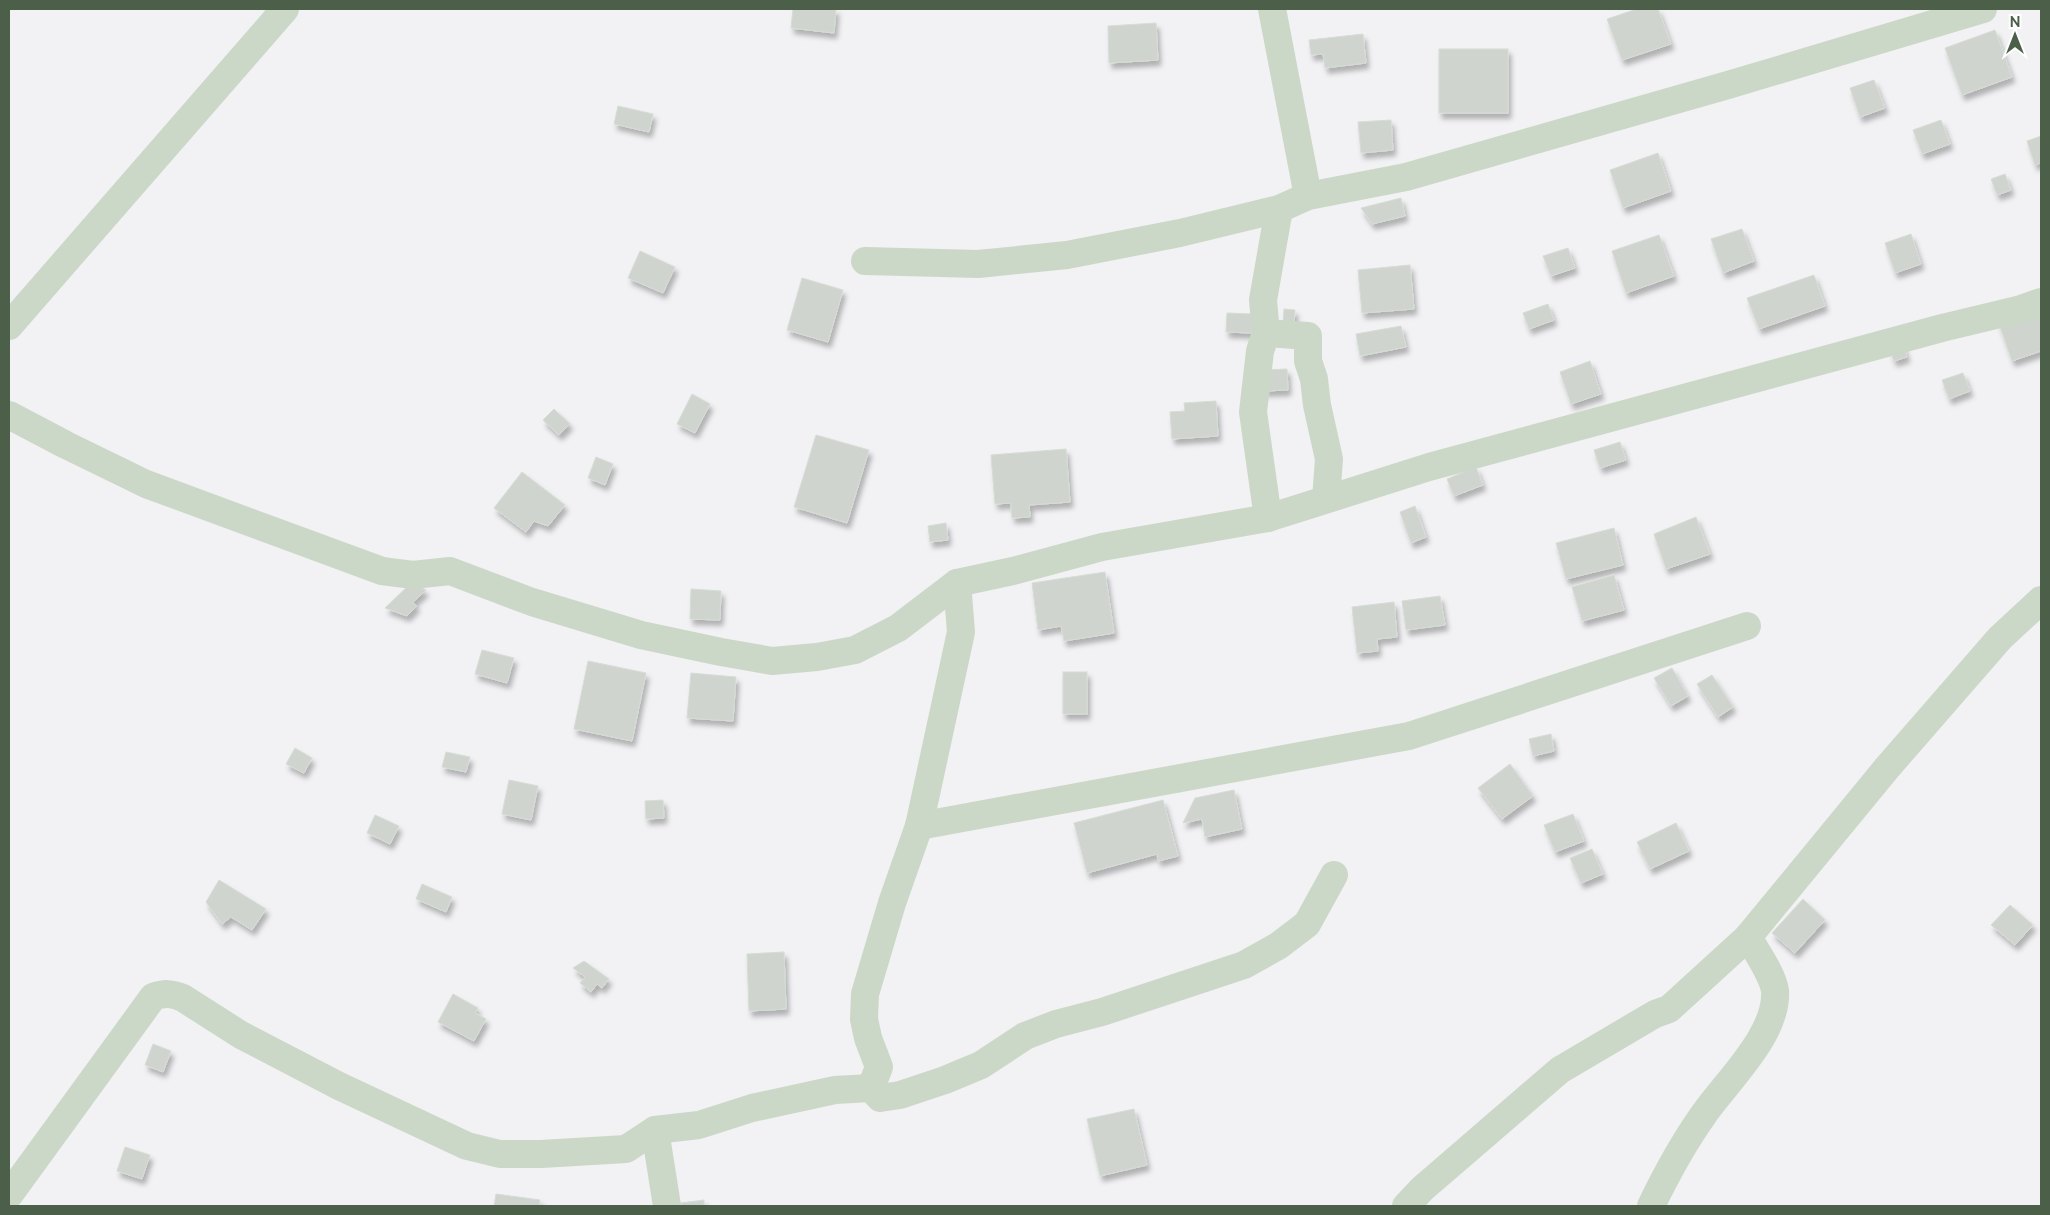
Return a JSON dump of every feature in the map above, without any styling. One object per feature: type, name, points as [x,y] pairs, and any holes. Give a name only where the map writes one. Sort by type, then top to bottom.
[{"type":"street","points":[[9,326],[284,9]]},
{"type":"street","points":[[1272,9],[1308,196]]},
{"type":"street","points":[[865,261],[978,264],[1067,255],[1180,233],[1279,209],[1308,196],[1406,177],[1737,83],[1982,9]]},
{"type":"street","points":[[1268,518],[1253,412],[1260,351],[1266,333],[1263,300],[1279,209]]},
{"type":"street","points":[[9,415],[146,484],[382,571],[413,575],[450,571],[532,602],[623,629],[721,652],[772,661],[817,657],[855,650],[898,628],[957,583],[1014,571],[1102,547],[1268,518],[1439,464],[1942,328],[2021,309],[2041,302]]},
{"type":"street","points":[[1266,333],[1308,336],[1308,361],[1314,379],[1317,405],[1329,459],[1326,499]]},
{"type":"street","points":[[871,1088],[879,1067],[868,1038],[864,1019],[865,994],[892,903],[919,826],[960,632],[957,583]]},
{"type":"street","points":[[1406,1206],[1422,1189],[1560,1070],[1655,1014],[1669,1009],[1748,937],[1886,770],[2000,638],[2041,600]]},
{"type":"street","points":[[919,826],[1408,736],[1747,626]]},
{"type":"street","points":[[871,1088],[880,1098],[920,1089],[981,1065],[1018,1040],[1048,1027],[1102,1012],[1244,966],[1278,946],[1307,924],[1334,875]]},
{"type":"street","points":[[1651,1206],[1704,1113],[1732,1080],[1769,1024],[1775,1005],[1775,990],[1748,937]]},
{"type":"street","points":[[9,1195],[153,997],[163,993],[175,994],[249,1040],[356,1094],[467,1146],[500,1154],[541,1154],[626,1149],[655,1130],[699,1125],[752,1108],[835,1090],[871,1088]]},
{"type":"street","points":[[655,1130],[667,1206]]},
{"type":"building","points":[[793,9],[836,9],[834,33],[791,28]]},
{"type":"building","points":[[1637,9],[1658,9],[1671,44],[1622,60],[1607,19]]},
{"type":"building","points":[[1156,23],[1158,60],[1109,63],[1108,26]]},
{"type":"building","points":[[1995,30],[2012,77],[1962,95],[1945,48]]},
{"type":"building","points":[[1363,34],[1366,63],[1325,68],[1323,54],[1311,55],[1309,40]]},
{"type":"building","points":[[1439,49],[1508,49],[1508,113],[1439,113]]},
{"type":"building","points":[[1874,80],[1885,108],[1860,117],[1850,88]]},
{"type":"building","points":[[618,106],[653,114],[649,132],[614,124]]},
{"type":"building","points":[[1391,120],[1393,150],[1361,153],[1358,122]]},
{"type":"building","points":[[1941,120],[1950,144],[1922,154],[1913,130]]},
{"type":"building","points":[[2041,136],[2041,163],[2035,165],[2027,141]]},
{"type":"building","points":[[1658,153],[1671,191],[1623,208],[1610,170]]},
{"type":"building","points":[[2005,174],[2011,190],[1997,195],[1991,179]]},
{"type":"building","points":[[1401,198],[1405,216],[1372,224],[1361,208]]},
{"type":"building","points":[[1742,229],[1754,261],[1723,273],[1711,239]]},
{"type":"building","points":[[1911,234],[1921,264],[1895,273],[1885,243]]},
{"type":"building","points":[[1659,235],[1674,276],[1626,293],[1612,251]]},
{"type":"building","points":[[1568,248],[1575,268],[1551,276],[1543,256]]},
{"type":"building","points":[[640,251],[675,267],[663,293],[628,278]]},
{"type":"building","points":[[1410,265],[1414,309],[1362,313],[1358,270]]},
{"type":"building","points":[[1814,275],[1825,306],[1759,329],[1747,298]]},
{"type":"building","points":[[802,278],[843,290],[828,342],[787,330]]},
{"type":"building","points":[[1548,304],[1554,320],[1529,329],[1523,313]]},
{"type":"building","points":[[2041,306],[2041,351],[2012,361],[1998,321]]},
{"type":"building","points":[[1284,309],[1295,310],[1294,325],[1283,325]]},
{"type":"building","points":[[1227,313],[1253,314],[1252,333],[1226,332]]},
{"type":"building","points":[[1401,326],[1406,347],[1360,356],[1356,334]]},
{"type":"building","points":[[1903,345],[1907,357],[1894,361],[1890,350]]},
{"type":"building","points":[[1590,361],[1601,394],[1571,404],[1560,372]]},
{"type":"building","points":[[1287,369],[1288,390],[1264,391],[1263,370]]},
{"type":"building","points":[[1963,373],[1970,391],[1949,399],[1942,380]]},
{"type":"building","points":[[692,394],[710,404],[695,433],[677,424]]},
{"type":"building","points":[[1216,401],[1218,436],[1172,439],[1170,412],[1185,411],[1184,403]]},
{"type":"building","points":[[554,409],[570,424],[559,435],[543,420]]},
{"type":"building","points":[[816,435],[869,450],[847,523],[794,507]]},
{"type":"building","points":[[1620,442],[1626,460],[1600,468],[1594,450]]},
{"type":"building","points":[[1066,449],[1070,502],[1029,505],[1030,517],[1012,518],[1011,503],[995,504],[991,455]]},
{"type":"building","points":[[596,457],[613,464],[605,485],[588,478]]},
{"type":"building","points":[[1476,467],[1483,485],[1454,496],[1447,479]]},
{"type":"building","points":[[522,472],[565,505],[548,526],[534,521],[526,532],[494,508]]},
{"type":"building","points":[[1415,506],[1426,537],[1411,543],[1400,512]]},
{"type":"building","points":[[1696,517],[1710,554],[1666,569],[1654,534]]},
{"type":"building","points":[[946,523],[948,540],[930,542],[928,526]]},
{"type":"building","points":[[1614,528],[1623,565],[1566,579],[1556,543]]},
{"type":"building","points":[[1105,572],[1114,633],[1064,641],[1061,626],[1038,630],[1032,583]]},
{"type":"building","points":[[1614,575],[1624,610],[1582,621],[1572,587]]},
{"type":"building","points":[[411,583],[426,590],[413,602],[417,606],[407,616],[385,608]]},
{"type":"building","points":[[691,589],[721,591],[720,620],[690,619]]},
{"type":"building","points":[[1440,596],[1445,625],[1406,630],[1402,601]]},
{"type":"building","points":[[1394,602],[1397,637],[1377,639],[1378,651],[1357,653],[1352,607]]},
{"type":"building","points":[[482,650],[514,658],[507,683],[475,674]]},
{"type":"building","points":[[588,661],[646,673],[632,741],[574,729]]},
{"type":"building","points":[[1672,668],[1688,696],[1671,706],[1654,678]]},
{"type":"building","points":[[1063,672],[1087,672],[1087,714],[1063,714]]},
{"type":"building","points":[[691,673],[736,677],[733,721],[687,718]]},
{"type":"building","points":[[1712,675],[1733,707],[1718,717],[1697,684]]},
{"type":"building","points":[[1551,734],[1554,751],[1533,756],[1529,739]]},
{"type":"building","points":[[295,748],[312,758],[304,773],[286,764]]},
{"type":"building","points":[[446,752],[470,757],[466,772],[442,767]]},
{"type":"building","points":[[1510,764],[1533,796],[1502,819],[1478,788]]},
{"type":"building","points":[[509,780],[538,786],[531,820],[502,814]]},
{"type":"building","points":[[1234,790],[1242,829],[1205,837],[1202,819],[1183,823],[1195,798]]},
{"type":"building","points":[[663,800],[664,818],[646,819],[645,801]]},
{"type":"building","points":[[1163,800],[1178,856],[1158,861],[1157,854],[1087,873],[1074,823]]},
{"type":"building","points":[[1573,814],[1584,841],[1555,852],[1544,825]]},
{"type":"building","points":[[375,815],[399,826],[390,844],[367,833]]},
{"type":"building","points":[[1676,823],[1689,851],[1650,869],[1637,842]]},
{"type":"building","points":[[1592,849],[1603,874],[1581,883],[1570,858]]},
{"type":"building","points":[[219,880],[266,909],[252,930],[231,917],[222,924],[206,902]]},
{"type":"building","points":[[422,884],[452,897],[446,912],[416,899]]},
{"type":"building","points":[[1803,899],[1825,920],[1795,953],[1772,933]]},
{"type":"building","points":[[2010,905],[2033,925],[2015,945],[1991,925]]},
{"type":"building","points":[[784,952],[786,1009],[749,1011],[747,954]]},
{"type":"building","points":[[584,961],[609,979],[602,988],[597,984],[591,992],[580,983],[585,977],[573,968]]},
{"type":"building","points":[[453,994],[478,1008],[475,1013],[486,1019],[474,1041],[438,1022]]},
{"type":"building","points":[[153,1044],[171,1051],[163,1072],[145,1065]]},
{"type":"building","points":[[1134,1109],[1147,1165],[1100,1176],[1087,1119]]},
{"type":"building","points":[[125,1147],[150,1155],[142,1179],[117,1171]]},
{"type":"building","points":[[496,1194],[540,1200],[539,1206],[494,1206]]},
{"type":"building","points":[[704,1200],[704,1206],[681,1206],[681,1203]]}]
